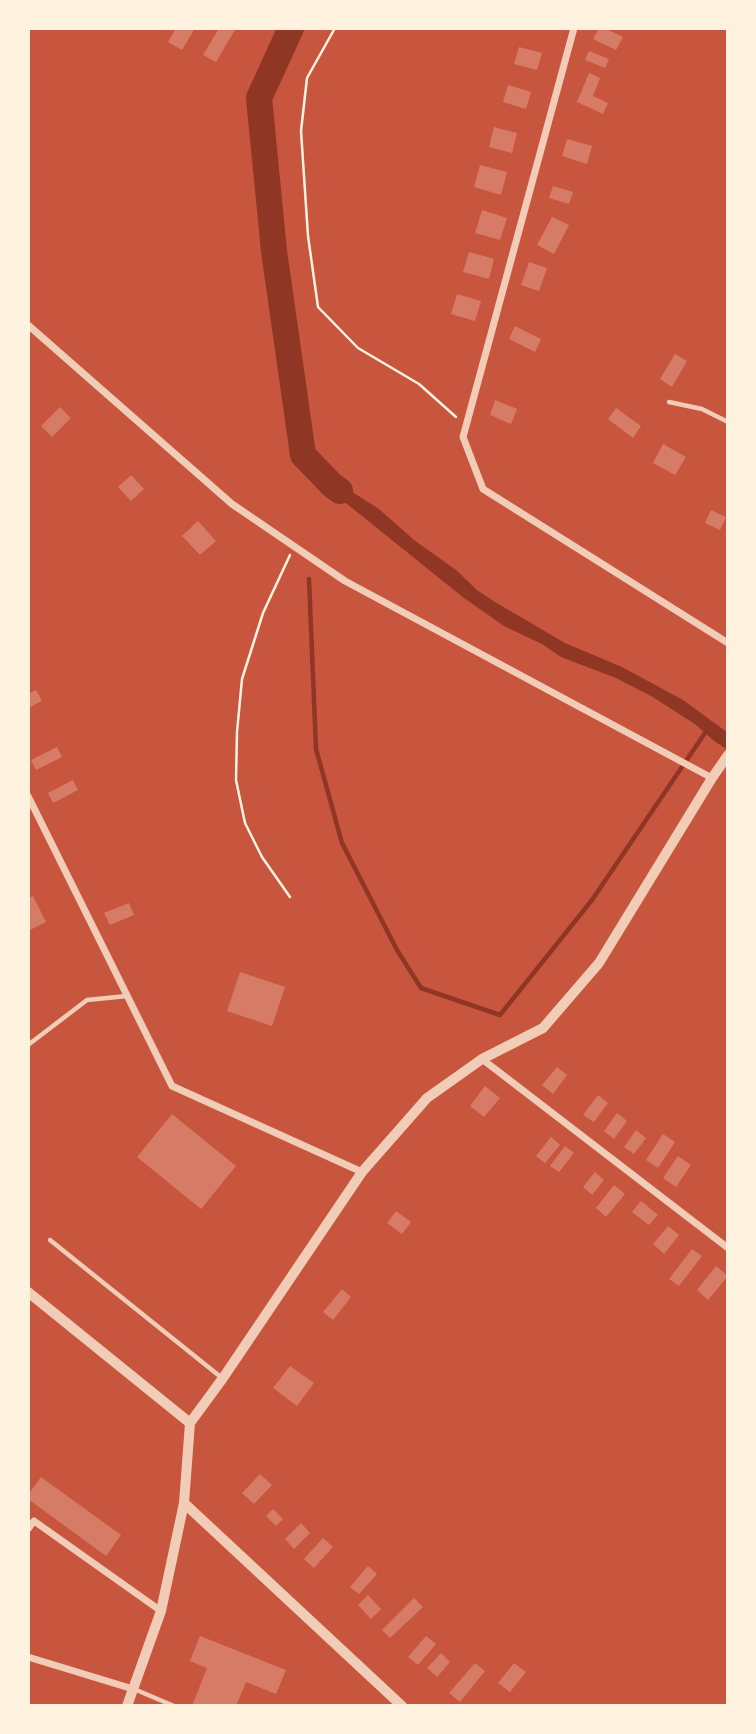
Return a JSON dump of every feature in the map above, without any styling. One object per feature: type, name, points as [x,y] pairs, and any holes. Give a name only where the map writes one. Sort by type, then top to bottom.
[{"type":"street","points":[[574,28],[463,437],[483,489],[728,643]]},
{"type":"street","points":[[28,324],[232,504],[345,581],[712,778]]},
{"type":"street","points":[[127,1706],[161,1611],[184,1503],[190,1423],[362,1171],[427,1098],[482,1059],[543,1028],[599,962],[725,759]]},
{"type":"street","points":[[28,796],[172,1086],[362,1171]]},
{"type":"street","points":[[482,1059],[728,1248]]},
{"type":"street","points":[[28,1292],[190,1423]]},
{"type":"street","points":[[184,1503],[402,1706]]},
{"type":"street","points":[[28,1529],[33,1521],[161,1611]]},
{"type":"street","points":[[28,1657],[133,1689]]},
{"type":"lane","points":[[669,402],[702,409],[728,422]]},
{"type":"lane","points":[[28,1045],[87,999],[128,996]]},
{"type":"lane","points":[[50,1240],[223,1378]]},
{"type":"lane","points":[[133,1689],[174,1706]]},
{"type":"path","points":[[335,28],[307,78],[301,131],[308,236],[318,307],[358,348],[419,384],[466,425]]},
{"type":"path","points":[[290,897],[262,857],[245,823],[236,780],[242,679],[263,613],[294,545]]},
{"type":"shaded area","points":[[319,465],[346,488],[379,509],[414,540],[495,602],[565,643],[622,667],[683,700],[728,733],[728,750],[695,724],[651,696],[616,678],[561,657],[542,644],[504,626],[464,598],[326,487],[310,471]]},
{"type":"building","points":[[176,28],[195,28],[182,50],[168,42]]},
{"type":"building","points":[[219,28],[236,28],[216,62],[203,55]]},
{"type":"building","points":[[599,28],[623,37],[616,50],[593,39]]},
{"type":"building","points":[[519,47],[542,53],[537,70],[514,64]]},
{"type":"building","points":[[589,51],[609,59],[605,68],[585,60]]},
{"type":"building","points":[[589,73],[600,78],[593,96],[608,103],[603,114],[577,102]]},
{"type":"building","points":[[508,85],[531,92],[526,109],[503,102]]},
{"type":"building","points":[[494,127],[517,133],[512,153],[489,147]]},
{"type":"building","points":[[567,139],[592,146],[587,164],[562,156]]},
{"type":"building","points":[[480,165],[507,172],[501,195],[474,187]]},
{"type":"building","points":[[553,186],[573,192],[569,204],[549,198]]},
{"type":"building","points":[[482,210],[507,218],[500,240],[475,233]]},
{"type":"building","points":[[552,217],[569,225],[554,254],[537,245]]},
{"type":"building","points":[[469,252],[494,259],[489,279],[463,272]]},
{"type":"building","points":[[529,262],[547,268],[539,291],[521,285]]},
{"type":"building","points":[[457,294],[481,301],[475,321],[451,314]]},
{"type":"building","points":[[515,326],[541,339],[535,352],[509,339]]},
{"type":"building","points":[[675,354],[687,361],[672,387],[660,379]]},
{"type":"building","points":[[495,400],[517,409],[511,424],[490,415]]},
{"type":"building","points":[[60,407],[71,418],[52,437],[41,426]]},
{"type":"building","points":[[616,408],[641,426],[633,438],[608,419]]},
{"type":"building","points":[[663,444],[686,457],[675,475],[653,463]]},
{"type":"building","points":[[131,475],[144,489],[131,501],[118,487]]},
{"type":"building","points":[[711,510],[726,517],[720,530],[705,523]]},
{"type":"building","points":[[198,521],[216,541],[200,555],[182,536]]},
{"type":"building","points":[[36,690],[42,701],[28,708],[28,694]]},
{"type":"building","points":[[57,747],[62,757],[36,770],[31,760]]},
{"type":"building","points":[[73,780],[78,790],[53,803],[48,793]]},
{"type":"building","points":[[33,896],[46,922],[28,931],[28,898]]},
{"type":"building","points":[[129,903],[134,915],[110,925],[104,913]]},
{"type":"building","points":[[240,972],[285,987],[272,1026],[227,1011]]},
{"type":"building","points":[[557,1067],[567,1075],[553,1094],[542,1085]]},
{"type":"building","points":[[485,1086],[500,1098],[484,1117],[470,1106]]},
{"type":"building","points":[[598,1095],[608,1103],[594,1122],[583,1115]]},
{"type":"building","points":[[617,1113],[627,1121],[614,1139],[604,1131]]},
{"type":"building","points":[[172,1114],[236,1166],[201,1209],[137,1157]]},
{"type":"building","points":[[636,1130],[646,1138],[634,1154],[624,1147]]},
{"type":"building","points":[[663,1134],[675,1142],[658,1168],[646,1160]]},
{"type":"building","points":[[551,1137],[560,1145],[545,1163],[536,1156]]},
{"type":"building","points":[[565,1146],[574,1153],[559,1172],[550,1166]]},
{"type":"building","points":[[678,1156],[691,1165],[676,1187],[663,1178]]},
{"type":"building","points":[[595,1172],[604,1180],[592,1195],[583,1187]]},
{"type":"building","points":[[614,1185],[625,1194],[606,1217],[596,1208]]},
{"type":"building","points":[[641,1201],[658,1215],[649,1225],[632,1212]]},
{"type":"building","points":[[396,1211],[411,1222],[402,1234],[387,1223]]},
{"type":"building","points":[[668,1226],[679,1235],[664,1254],[653,1244]]},
{"type":"building","points":[[692,1249],[702,1256],[679,1286],[669,1279]]},
{"type":"building","points":[[716,1266],[728,1276],[708,1300],[697,1290]]},
{"type":"building","points":[[342,1289],[351,1297],[333,1320],[323,1312]]},
{"type":"building","points":[[290,1366],[314,1383],[297,1406],[273,1388]]},
{"type":"building","points":[[260,1474],[272,1485],[254,1504],[242,1493]]},
{"type":"building","points":[[41,1477],[121,1535],[106,1556],[28,1499]]},
{"type":"building","points":[[273,1509],[283,1519],[276,1526],[266,1516]]},
{"type":"building","points":[[301,1523],[310,1533],[294,1549],[285,1539]]},
{"type":"building","points":[[323,1538],[333,1547],[314,1568],[304,1559]]},
{"type":"building","points":[[368,1566],[377,1574],[359,1594],[350,1587]]},
{"type":"building","points":[[368,1595],[381,1609],[371,1619],[358,1605]]},
{"type":"building","points":[[414,1598],[423,1607],[390,1638],[382,1630]]},
{"type":"building","points":[[200,1636],[286,1670],[276,1694],[246,1682],[236,1706],[192,1706],[207,1668],[190,1661]]},
{"type":"building","points":[[426,1636],[436,1644],[418,1665],[408,1657]]},
{"type":"building","points":[[441,1653],[450,1662],[437,1677],[427,1668]]},
{"type":"building","points":[[475,1663],[485,1671],[460,1702],[449,1693]]},
{"type":"building","points":[[514,1663],[526,1672],[510,1692],[498,1683]]},
{"type":"waterway","points":[[291,28],[259,98],[274,251],[303,455],[340,491]]},
{"type":"waterway","points":[[309,579],[316,749],[342,843],[397,950],[421,988],[500,1015],[592,900],[707,730]]}]
